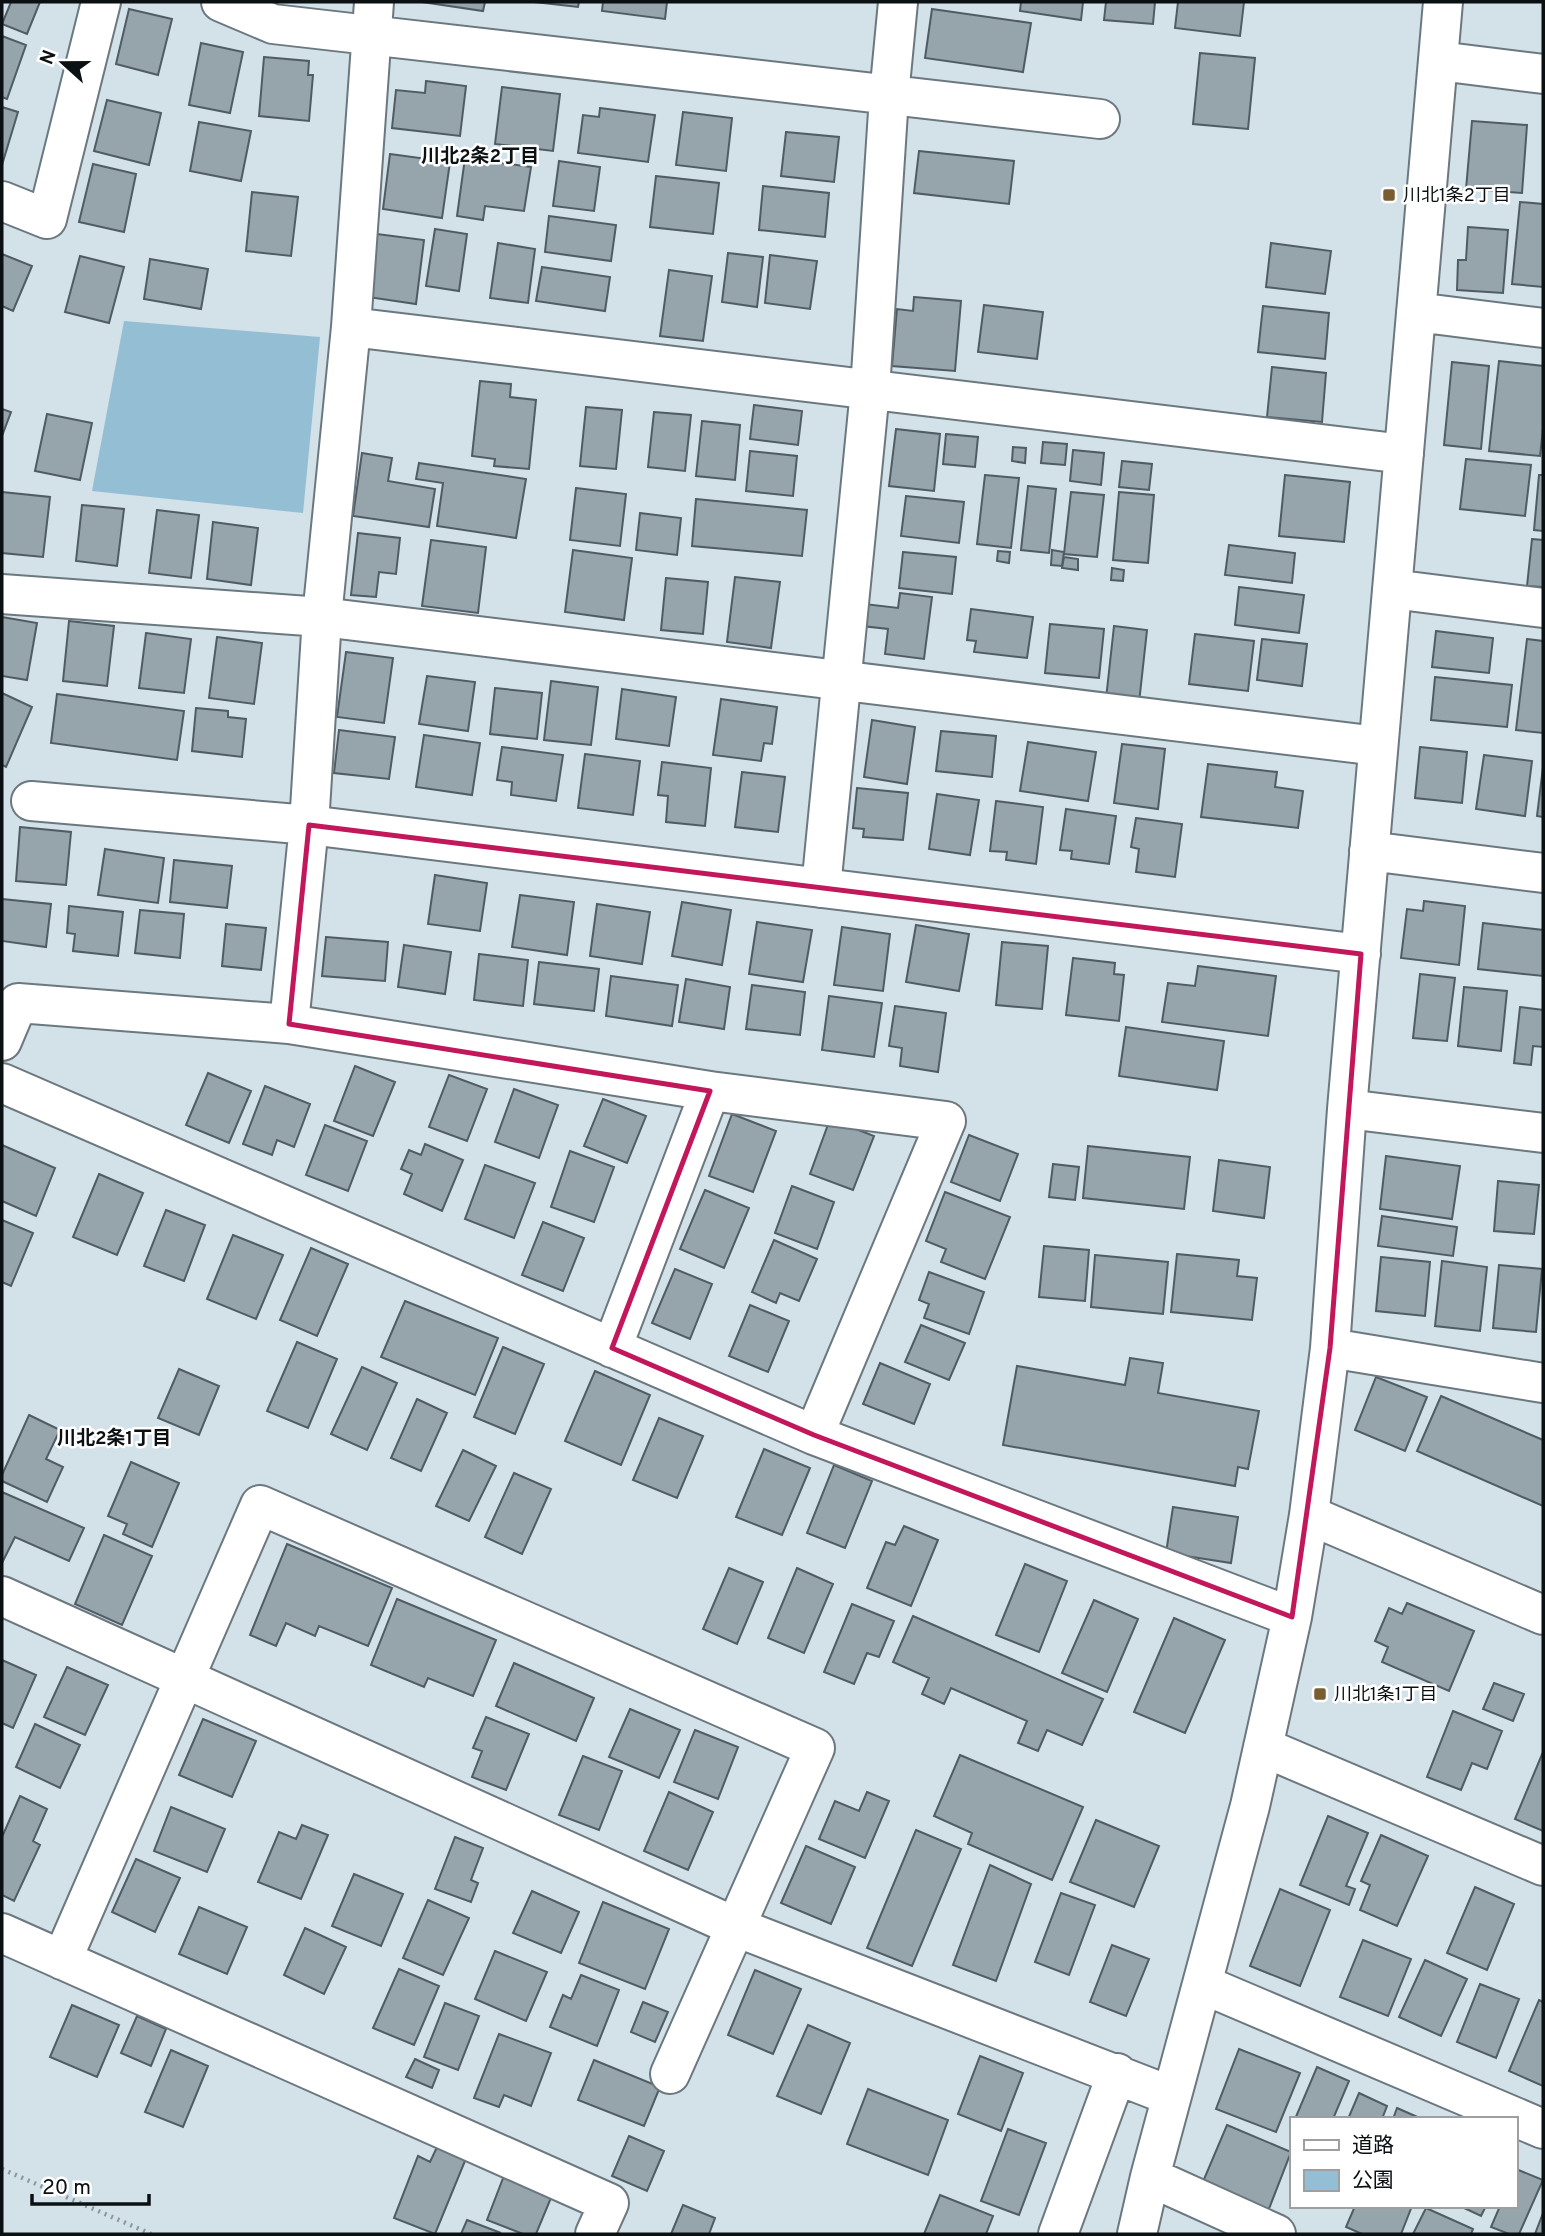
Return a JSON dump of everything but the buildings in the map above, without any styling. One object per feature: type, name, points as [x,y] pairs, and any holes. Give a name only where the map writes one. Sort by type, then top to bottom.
[{"type":"street","points":[[2,201],[47,219],[101,2]]},
{"type":"street","points":[[221,2],[273,24],[372,19],[889,96],[1100,119]]},
{"type":"street","points":[[821,888],[870,390],[889,96],[898,2]]},
{"type":"street","points":[[1137,2234],[1171,2096],[1250,1806],[1292,1617],[1309,1515],[1330,1348],[1369,851],[1443,2]]},
{"type":"street","points":[[289,1024],[309,825],[322,617],[352,327],[372,19]]},
{"type":"street","points":[[1439,61],[1543,74]]},
{"type":"street","points":[[1416,312],[1543,328]]},
{"type":"street","points":[[352,327],[1404,454]]},
{"type":"street","points":[[1392,589],[1543,608]]},
{"type":"street","points":[[2,594],[322,617],[1378,746]]},
{"type":"street","points":[[31,801],[309,825],[1361,954]]},
{"type":"street","points":[[1369,851],[1543,873]]},
{"type":"street","points":[[2,1041],[18,1003],[289,1024],[710,1091],[946,1121],[814,1435]]},
{"type":"street","points":[[2,1083],[814,1435],[1292,1617]]},
{"type":"street","points":[[612,1348],[710,1091]]},
{"type":"street","points":[[1348,1109],[1543,1133]]},
{"type":"street","points":[[1330,1348],[1543,1383]]},
{"type":"street","points":[[62,1960],[260,1505],[815,1748],[670,2074]]},
{"type":"street","points":[[1309,1515],[1543,1615]]},
{"type":"street","points":[[2,1596],[736,1927],[1171,2096]]},
{"type":"street","points":[[1263,1747],[1543,1866]]},
{"type":"street","points":[[2,1933],[609,2203],[596,2234]]},
{"type":"street","points":[[1202,1984],[1515,2117]]},
{"type":"street","points":[[1058,2234],[1117,2073]]},
{"type":"street","points":[[1517,2118],[1543,2129]]},
{"type":"street","points":[[1150,2177],[1276,2234]]},
{"type":"path","points":[[2,2169],[150,2234]]},
{"type":"highlighted area","points":[[309,825],[1361,954],[1330,1348],[1292,1617],[814,1435],[612,1348],[710,1091],[289,1024]]},
{"type":"green space","points":[[124,321],[320,337],[303,513],[92,491]]},
{"type":"place","name":"川北1条2丁目","points":[[1389,195]]},
{"type":"place","name":"川北1条1丁目","points":[[1320,1694]]},
{"type":"district","name":"川北2条2丁目","points":[[480,155]]},
{"type":"district","name":"川北2条1丁目","points":[[114,1437]]}]
